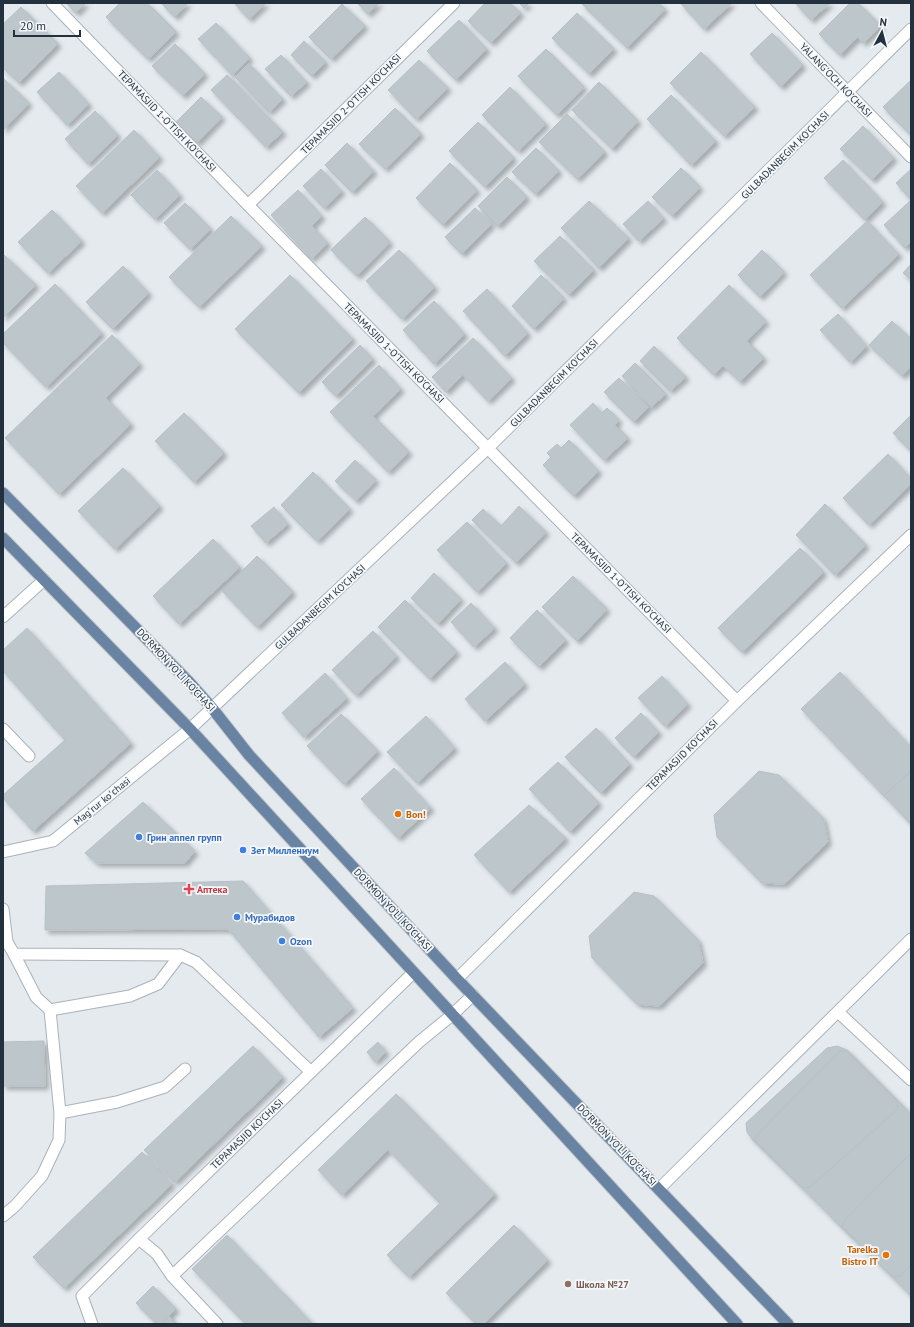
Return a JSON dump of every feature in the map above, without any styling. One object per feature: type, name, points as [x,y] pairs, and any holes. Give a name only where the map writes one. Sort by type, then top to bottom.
[{"type":"main road","name":"DO‘RMON YO‘LI KO‘CHASI","points":[[3,493],[188,681],[212,708],[249,755],[457,979],[788,1324]]},
{"type":"main road","points":[[3,538],[190,729],[737,1324]]},
{"type":"street","name":"TEPAMASJID 1-O'TISH KO'CHASI","points":[[52,3],[248,206],[737,701]]},
{"type":"street","name":"TEPAMASJID 2-O'TISH KO'CHASI","points":[[248,206],[454,3]]},
{"type":"street","name":"YALANG'OCH KO'CHASI","points":[[761,3],[911,157]]},
{"type":"street","name":"GULBADANBEGIM KO'CHASI","points":[[190,729],[488,448],[911,29]]},
{"type":"street","name":"TEPAMASJID KO'CHASI","points":[[457,979],[737,701],[911,535]]},
{"type":"street","points":[[3,617],[44,580]]},
{"type":"street","points":[[3,729],[29,756]]},
{"type":"street","name":"Magʻrur koʻchasi","points":[[3,852],[53,841],[190,729]]},
{"type":"street","points":[[3,909],[7,942],[36,998],[50,1010],[60,1113],[59,1140],[42,1176],[15,1206],[3,1216]]},
{"type":"street","points":[[659,1190],[911,939]]},
{"type":"street","points":[[14,954],[180,955],[196,962],[311,1072]]},
{"type":"street","points":[[50,1010],[130,996],[158,984],[180,955]]},
{"type":"street","name":"TEPAMASJID KO'CHASI","points":[[92,1324],[82,1296],[413,973]]},
{"type":"street","points":[[172,1276],[419,1042],[452,1015],[473,995]]},
{"type":"street","points":[[838,1012],[911,1080]]},
{"type":"street","points":[[60,1113],[117,1102],[166,1087],[185,1069]]},
{"type":"street","points":[[139,1239],[157,1254],[172,1276],[217,1324]]},
{"type":"building","points":[[66,3],[86,3],[76,13]]},
{"type":"building","points":[[120,3],[147,3],[176,32],[148,59],[106,17]]},
{"type":"building","points":[[161,3],[188,3],[175,17]]},
{"type":"building","points":[[234,3],[266,3],[249,19]]},
{"type":"building","points":[[357,3],[379,3],[368,14]]},
{"type":"building","points":[[485,3],[510,3],[521,13],[491,43],[468,21]]},
{"type":"building","points":[[519,3],[529,3],[524,8]]},
{"type":"building","points":[[581,3],[659,3],[665,9],[627,48]]},
{"type":"building","points":[[732,3],[704,29],[681,4]]},
{"type":"building","points":[[795,3],[830,3],[811,20]]},
{"type":"building","points":[[850,3],[858,3],[881,26],[863,43],[858,37],[840,55],[819,34]]},
{"type":"building","points":[[342,4],[365,26],[331,59],[309,37]]},
{"type":"building","points":[[21,7],[58,44],[19,83],[3,68],[3,24]]},
{"type":"building","points":[[577,13],[614,49],[589,74],[552,38]]},
{"type":"building","points":[[459,20],[487,49],[456,80],[427,51]]},
{"type":"building","points":[[216,23],[250,58],[232,75],[198,39]]},
{"type":"building","points":[[772,33],[803,65],[781,87],[750,54]]},
{"type":"building","points":[[304,41],[326,62],[312,76],[291,55]]},
{"type":"building","points":[[175,44],[205,74],[183,96],[152,66]]},
{"type":"building","points":[[546,49],[584,87],[557,115],[518,76]]},
{"type":"building","points":[[701,52],[755,107],[724,136],[670,83]]},
{"type":"building","points":[[281,55],[307,82],[291,96],[265,69]]},
{"type":"building","points":[[419,60],[448,88],[416,119],[388,90]]},
{"type":"building","points":[[249,64],[283,99],[269,112],[235,77]]},
{"type":"building","points":[[59,72],[89,104],[67,125],[37,92]]},
{"type":"building","points":[[227,75],[283,132],[266,147],[211,90]]},
{"type":"building","points":[[3,78],[29,103],[3,130]]},
{"type":"building","points":[[911,80],[911,135],[883,107]]},
{"type":"building","points":[[599,82],[638,121],[612,149],[572,110]]},
{"type":"building","points":[[510,87],[546,124],[518,151],[482,115]]},
{"type":"building","points":[[671,95],[716,141],[691,165],[647,119]]},
{"type":"building","points":[[201,97],[222,117],[197,143],[176,122]]},
{"type":"building","points":[[395,108],[421,134],[385,169],[359,144]]},
{"type":"building","points":[[95,111],[118,135],[88,164],[65,139]]},
{"type":"building","points":[[567,114],[605,152],[577,179],[539,142]]},
{"type":"building","points":[[478,122],[514,158],[485,187],[449,151]]},
{"type":"building","points":[[863,126],[894,158],[872,180],[840,149]]},
{"type":"building","points":[[134,130],[160,157],[102,213],[76,186]]},
{"type":"building","points":[[347,143],[374,171],[352,192],[325,165]]},
{"type":"building","points":[[536,148],[559,171],[535,194],[512,172]]},
{"type":"building","points":[[843,160],[883,202],[865,220],[824,178]]},
{"type":"building","points":[[450,163],[477,190],[443,225],[416,198]]},
{"type":"building","points":[[681,168],[700,187],[672,216],[652,197]]},
{"type":"building","points":[[321,169],[342,191],[324,208],[303,186]]},
{"type":"building","points":[[911,169],[911,200],[896,183]]},
{"type":"building","points":[[157,170],[180,195],[155,219],[131,195]]},
{"type":"building","points":[[507,177],[527,197],[498,226],[478,206]]},
{"type":"building","points":[[298,190],[322,216],[312,226],[328,243],[311,259],[271,215]]},
{"type":"building","points":[[911,200],[911,242],[905,248],[884,225]]},
{"type":"building","points":[[589,201],[629,238],[599,268],[561,228]]},
{"type":"building","points":[[648,201],[664,218],[639,241],[623,224]]},
{"type":"building","points":[[185,203],[211,229],[190,249],[164,223]]},
{"type":"building","points":[[475,208],[492,224],[462,254],[445,237]]},
{"type":"building","points":[[52,210],[82,241],[48,273],[18,242]]},
{"type":"building","points":[[231,216],[262,246],[199,307],[169,277]]},
{"type":"building","points":[[365,217],[390,242],[357,276],[331,250]]},
{"type":"building","points":[[867,221],[899,254],[842,308],[810,275]]},
{"type":"building","points":[[560,236],[594,270],[569,295],[534,261]]},
{"type":"building","points":[[399,250],[435,287],[402,319],[366,281]]},
{"type":"building","points":[[762,250],[784,272],[760,297],[738,275]]},
{"type":"building","points":[[4,255],[36,285],[3,318],[3,256]]},
{"type":"building","points":[[911,264],[911,280],[903,273]]},
{"type":"building","points":[[123,266],[149,293],[113,329],[86,302]]},
{"type":"building","points":[[290,275],[353,339],[299,393],[235,329]]},
{"type":"building","points":[[541,275],[564,298],[534,329],[512,306]]},
{"type":"building","points":[[55,284],[102,333],[46,387],[3,343],[3,334]]},
{"type":"building","points":[[729,285],[766,321],[747,341],[764,358],[740,382],[723,366],[714,375],[677,338]]},
{"type":"building","points":[[487,289],[528,333],[505,356],[463,311]]},
{"type":"building","points":[[434,301],[465,334],[434,364],[403,330]]},
{"type":"building","points":[[838,314],[867,346],[850,362],[820,330]]},
{"type":"building","points":[[892,321],[911,339],[911,367],[902,376],[869,345]]},
{"type":"building","points":[[112,335],[140,364],[106,398],[131,424],[59,494],[5,438]]},
{"type":"building","points":[[473,338],[512,378],[488,401],[463,375],[446,392],[432,377]]},
{"type":"building","points":[[360,345],[373,359],[336,396],[322,382]]},
{"type":"building","points":[[654,346],[686,377],[670,391],[640,361]]},
{"type":"building","points":[[635,363],[666,394],[651,407],[622,376]]},
{"type":"building","points":[[379,365],[401,389],[373,416],[409,452],[388,472],[330,412]]},
{"type":"building","points":[[619,378],[649,407],[634,422],[604,392]]},
{"type":"building","points":[[593,403],[602,413],[607,408],[619,420],[615,425],[628,438],[604,460],[570,425]]},
{"type":"building","points":[[184,413],[224,453],[194,482],[155,441]]},
{"type":"building","points":[[911,415],[911,451],[893,433]]},
{"type":"building","points":[[569,440],[599,471],[574,496],[543,465],[551,457],[547,453],[557,444],[561,448]]},
{"type":"building","points":[[888,454],[911,478],[911,484],[869,525],[843,498]]},
{"type":"building","points":[[355,460],[376,480],[356,501],[335,481]]},
{"type":"building","points":[[123,468],[160,506],[115,549],[78,511]]},
{"type":"building","points":[[313,472],[350,509],[317,541],[281,505]]},
{"type":"building","points":[[825,504],[866,545],[835,575],[796,535]]},
{"type":"building","points":[[519,506],[546,532],[516,563],[472,520],[483,509],[501,526]]},
{"type":"building","points":[[274,507],[288,524],[266,543],[251,526]]},
{"type":"building","points":[[467,522],[507,563],[477,592],[437,550]]},
{"type":"building","points":[[213,539],[240,567],[179,624],[153,596]]},
{"type":"building","points":[[800,548],[824,572],[742,652],[718,628]]},
{"type":"building","points":[[257,556],[293,592],[257,627],[222,591]]},
{"type":"building","points":[[434,573],[461,599],[438,624],[411,598]]},
{"type":"building","points":[[573,576],[607,609],[577,641],[542,607]]},
{"type":"building","points":[[405,600],[457,652],[430,679],[378,627]]},
{"type":"building","points":[[471,603],[495,628],[474,647],[451,622]]},
{"type":"building","points":[[537,610],[566,640],[539,667],[510,638]]},
{"type":"building","points":[[27,628],[131,743],[33,831],[3,798],[3,795],[65,740],[3,671],[3,650]]},
{"type":"building","points":[[373,631],[397,656],[356,695],[332,670]]},
{"type":"building","points":[[505,662],[525,684],[485,721],[465,699]]},
{"type":"building","points":[[840,672],[911,747],[911,771],[884,796],[801,709]]},
{"type":"building","points":[[325,673],[347,698],[304,737],[282,713]]},
{"type":"building","points":[[662,676],[688,704],[665,726],[638,698]]},
{"type":"building","points":[[641,713],[659,732],[634,757],[615,738]]},
{"type":"building","points":[[341,714],[378,751],[344,784],[307,746]]},
{"type":"building","points":[[426,716],[455,748],[417,783],[387,752]]},
{"type":"building","points":[[596,728],[630,764],[601,793],[565,757]]},
{"type":"building","points":[[558,762],[599,803],[570,832],[529,789]]},
{"type":"building","points":[[394,768],[431,808],[398,838],[361,799]]},
{"type":"building","points":[[759,771],[779,775],[823,818],[828,842],[784,884],[762,883],[717,837],[714,815]]},
{"type":"building","points":[[911,771],[911,824],[884,796]]},
{"type":"building","points":[[143,802],[195,851],[185,863],[96,863],[85,853]]},
{"type":"building","points":[[529,805],[566,838],[509,892],[474,855]]},
{"type":"building","points":[[243,881],[353,1008],[319,1037],[228,929],[45,930],[46,886]]},
{"type":"building","points":[[634,892],[654,896],[698,940],[703,963],[659,1006],[637,1004],[592,958],[589,936]]},
{"type":"building","points":[[44,1041],[45,1086],[3,1086],[3,1042]]},
{"type":"building","points":[[378,1042],[386,1052],[375,1062],[367,1052]]},
{"type":"building","points":[[253,1046],[283,1077],[175,1182],[144,1150]]},
{"type":"building","points":[[837,1046],[847,1050],[911,1114],[911,1296],[752,1139],[747,1132],[746,1123],[827,1048]]},
{"type":"building","points":[[840,1051],[847,1052],[897,1101],[898,1109],[810,1187],[803,1188],[755,1140],[757,1135]]},
{"type":"building","points":[[396,1094],[495,1194],[409,1277],[387,1255],[440,1203],[388,1150],[342,1195],[318,1170]]},
{"type":"building","points":[[142,1152],[172,1184],[64,1288],[33,1257]]},
{"type":"building","points":[[911,1153],[911,1265],[900,1276],[894,1277],[842,1226],[843,1222]]},
{"type":"building","points":[[514,1225],[548,1260],[484,1324],[476,1324],[446,1293]]},
{"type":"building","points":[[227,1235],[313,1324],[246,1324],[192,1269]]},
{"type":"building","points":[[153,1286],[176,1309],[161,1324],[157,1324],[136,1303]]},
{"type":"building","points":[[169,1316],[177,1324],[161,1324]]},
{"type":"place","name":"Bon!","points":[[398,814]]},
{"type":"place","name":"Грин аппел групп","points":[[139,837]]},
{"type":"place","name":"Зет Миллениум","points":[[243,850]]},
{"type":"place","name":"Аптека","points":[[189,889]]},
{"type":"place","name":"Мурабидов","points":[[237,917]]},
{"type":"place","name":"Ozon","points":[[282,941]]},
{"type":"place","name":"Tarelka Bistro IT","points":[[886,1255]]},
{"type":"place","name":"Школа №27","points":[[568,1284]]}]
